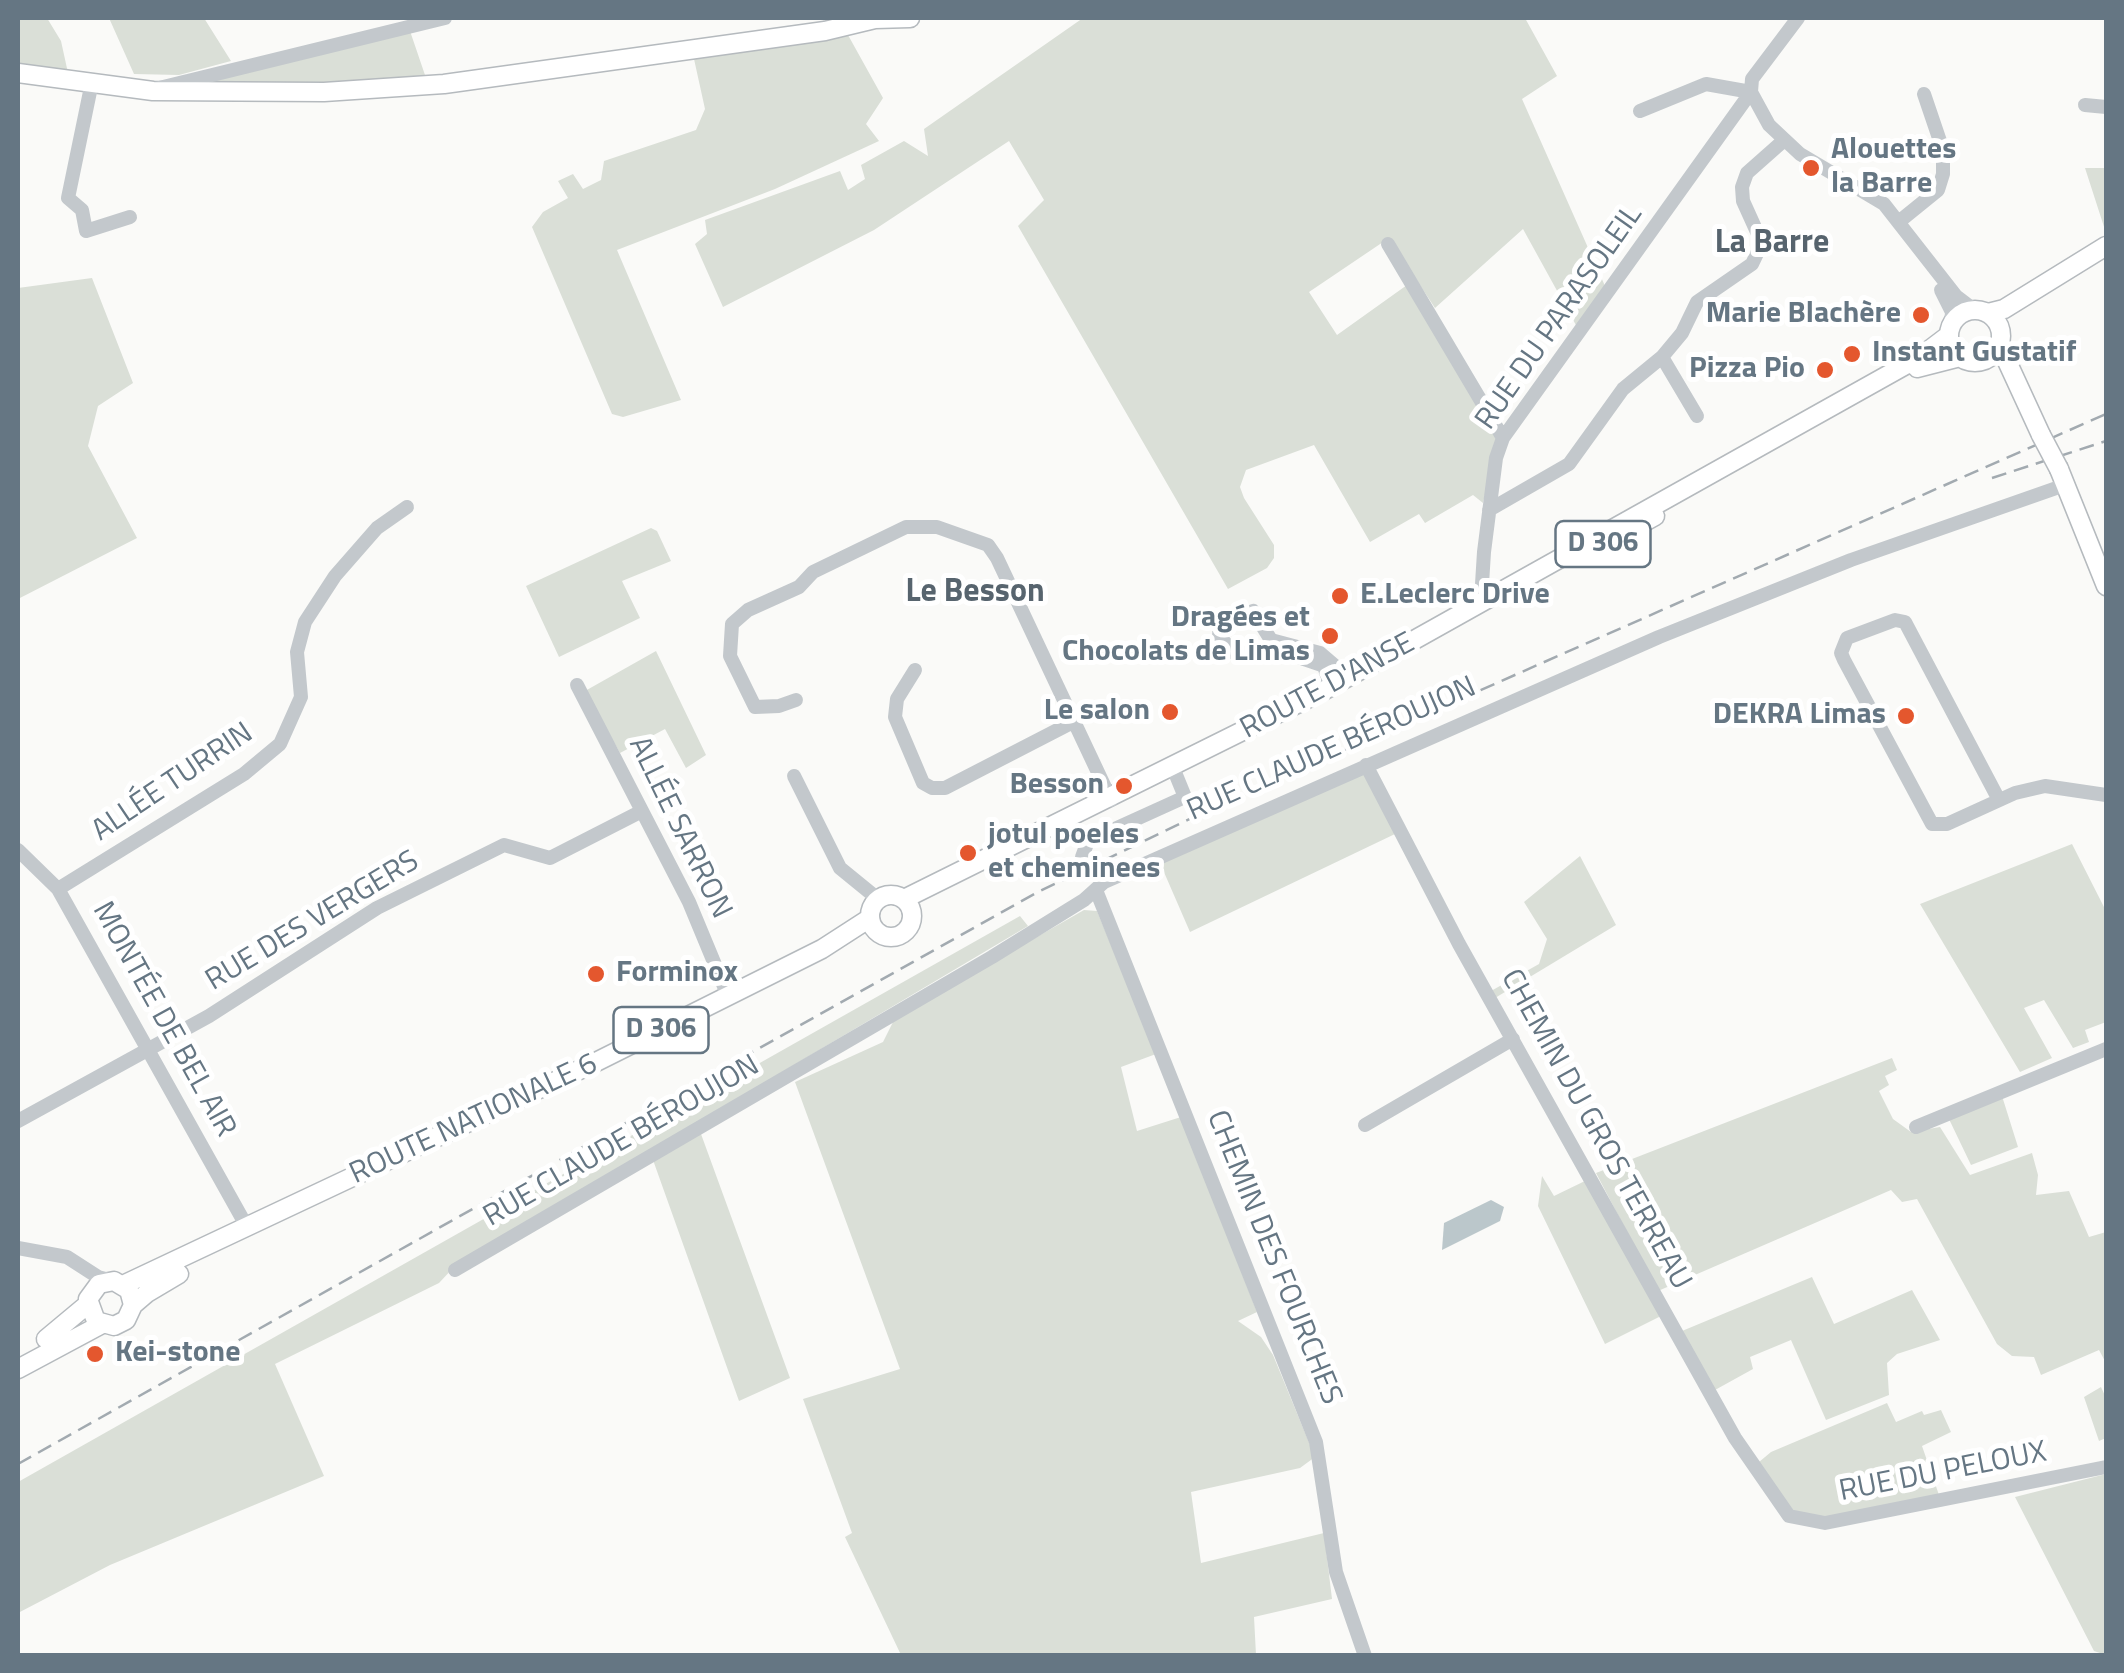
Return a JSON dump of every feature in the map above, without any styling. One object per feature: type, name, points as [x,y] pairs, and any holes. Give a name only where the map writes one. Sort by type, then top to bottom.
[{"type":"main road","points":[[18,73],[152,90],[252,94],[444,84],[825,24],[910,18]]},
{"type":"main road","points":[[2040,432],[2003,380],[1968,360],[1950,330],[1960,314],[2004,309],[2106,246]]},
{"type":"main road","points":[[1968,360],[1990,358],[2015,315],[2106,260]]},
{"type":"main road","points":[[1980,311],[2001,339],[2106,586]]},
{"type":"main road","name":"ROUTE D'ANSE","points":[[908,904],[1323,691],[1488,600],[1600,532],[1935,348],[1950,330]]},
{"type":"main road","name":"ROUTE D'ANSE","points":[[908,904],[1176,775],[1377,671],[1874,389],[1922,365],[1968,360]]},
{"type":"main road","points":[[891,894],[908,904],[912,923],[902,934],[888,937],[873,924],[878,899],[891,894]]},
{"type":"main road","name":"ROUTE NATIONALE 6","points":[[118,1283],[499,1109],[873,924]]},
{"type":"main road","name":"D 306","points":[[133,1305],[157,1285],[438,1145],[499,1109]]},
{"type":"main road","points":[[18,1357],[71,1322],[99,1284],[118,1283],[133,1305],[120,1324],[102,1324],[18,1369]]},
{"type":"main road","points":[[89,1300],[102,1324]]},
{"type":"street","points":[[152,90],[445,18]]},
{"type":"street","name":"RUE DU PARASOLEIL","points":[[1488,600],[1482,584],[1489,510],[1503,438],[1632,263],[1732,112],[1751,92],[1752,80],[1798,18]]},
{"type":"street","points":[[92,82],[68,198],[82,210],[86,230],[130,217]]},
{"type":"street","points":[[1640,111],[1706,84],[1751,92],[1782,142],[1864,190],[1905,226],[1956,296],[1980,311]]},
{"type":"street","points":[[1905,226],[1938,190],[1944,174],[1942,150],[1924,94]]},
{"type":"street","points":[[2085,104],[2106,107]]},
{"type":"street","points":[[1489,510],[1570,464],[1622,389],[1662,357],[1682,332],[1697,302],[1752,264],[1761,250],[1759,230],[1742,201],[1742,187],[1746,174],[1782,142]]},
{"type":"street","points":[[1905,226],[1948,302],[1950,330]]},
{"type":"street","points":[[1388,244],[1503,438]]},
{"type":"street","points":[[1662,357],[1697,416]]},
{"type":"street","name":"RUE CLAUDE BÉROUJON","points":[[455,1270],[729,1113],[1104,882],[1366,764],[1788,584],[2062,477]]},
{"type":"street","name":"ALLÉE TURRIN","points":[[58,890],[230,783],[280,744],[301,697],[297,652],[305,622],[335,576],[377,528],[406,507]]},
{"type":"street","points":[[796,700],[779,706],[755,707],[730,656],[732,624],[748,610],[799,587],[813,572],[920,524],[988,545],[1111,800]]},
{"type":"street","points":[[1323,691],[1328,682],[1324,666],[1286,653],[1228,650],[1217,630],[1220,624],[1253,611],[1271,640],[1320,654],[1348,677]]},
{"type":"street","points":[[1998,800],[1905,622],[1896,620],[1847,638],[1844,660],[1932,824],[1947,824],[1998,800],[2045,786],[2106,795]]},
{"type":"street","points":[[915,670],[897,699],[895,717],[923,783],[932,788],[944,788],[1074,722]]},
{"type":"street","name":"ALLÉE SARRON","points":[[577,685],[689,902],[728,996]]},
{"type":"street","name":"CHEMIN DU GROS TERREAU","points":[[1366,764],[1512,1039],[1735,1438],[1789,1516]]},
{"type":"street","points":[[1082,857],[1088,842],[1184,798],[1176,775]]},
{"type":"street","points":[[794,776],[840,868],[878,899]]},
{"type":"street","name":"RUE DES VERGERS","points":[[18,1120],[210,1016],[378,908],[504,845],[550,858],[642,811]]},
{"type":"street","name":"MONTÉE DE BEL AIR","points":[[19,853],[58,890],[246,1227]]},
{"type":"street","name":"CHEMIN DES FOURCHES","points":[[1096,890],[1316,1442],[1336,1572],[1364,1656]]},
{"type":"street","points":[[1365,1125],[1512,1039]]},
{"type":"street","points":[[1916,1127],[2106,1049]]},
{"type":"street","points":[[18,1248],[67,1257],[98,1277],[118,1283]]},
{"type":"street","points":[[45,1254],[72,1268],[89,1300]]},
{"type":"street","name":"RUE DU PELOUX","points":[[1789,1516],[1825,1523],[2106,1467]]},
{"type":"shaded area","points":[[18,18],[47,18],[61,41],[68,73],[18,67]]},
{"type":"shaded area","points":[[109,18],[204,18],[231,61],[179,75],[134,74]]},
{"type":"shaded area","points":[[1083,18],[1525,18],[1557,76],[1522,99],[1605,286],[1577,327],[1523,229],[1435,308],[1389,238],[1309,292],[1337,335],[1407,285],[1499,433],[1483,503],[1473,495],[1425,523],[1419,514],[1370,542],[1314,445],[1246,470],[1240,487],[1274,545],[1274,558],[1267,568],[1228,589],[1018,226],[1044,200],[1009,141],[874,230],[723,307],[695,244],[707,234],[705,220],[840,171],[848,190],[865,179],[861,165],[904,141],[928,156],[924,129]]},
{"type":"shaded area","points":[[410,31],[426,78],[216,87],[209,80]]},
{"type":"shaded area","points":[[848,35],[883,98],[866,124],[879,141],[775,189],[617,250],[681,400],[623,417],[612,414],[532,227],[543,212],[568,198],[558,181],[573,174],[583,189],[601,180],[604,161],[696,130],[705,109],[694,59]]},
{"type":"shaded area","points":[[2085,168],[2106,168],[2106,233]]},
{"type":"shaded area","points":[[92,278],[133,383],[98,406],[88,446],[137,538],[18,599],[18,288]]},
{"type":"shaded area","points":[[651,528],[657,531],[671,561],[622,581],[640,618],[559,657],[526,586]]},
{"type":"shaded area","points":[[656,651],[706,755],[686,768],[665,729],[620,753],[585,691]]},
{"type":"shaded area","points":[[1364,772],[1395,834],[1190,932],[1160,863]]},
{"type":"shaded area","points":[[2072,844],[2106,911],[2106,1022],[2085,1030],[2089,1042],[2073,1048],[2044,1000],[2024,1008],[2052,1058],[2020,1072],[1920,904]]},
{"type":"shaded area","points":[[1580,856],[1616,925],[1495,998],[1491,991],[1539,964],[1547,939],[1524,902]]},
{"type":"shaded area","points":[[1084,910],[1097,911],[1156,1054],[1121,1067],[1137,1131],[1181,1117],[1257,1312],[1238,1321],[1261,1337],[1273,1355],[1315,1457],[1300,1468],[1191,1492],[1201,1563],[1324,1533],[1332,1599],[1254,1617],[1256,1655],[901,1655],[845,1537],[852,1533],[803,1399],[900,1369],[795,1082],[883,1042],[895,1018]]},
{"type":"shaded area","points":[[1020,916],[1028,926],[454,1267],[439,1283],[275,1364],[324,1476],[110,1565],[18,1613],[18,1482]]},
{"type":"shaded area","points":[[1892,1058],[1897,1070],[1885,1076],[1889,1085],[1879,1091],[1893,1119],[1911,1132],[1940,1127],[1970,1175],[2032,1153],[2038,1175],[2036,1195],[2069,1191],[2089,1237],[2106,1232],[2106,1363],[2099,1350],[2041,1375],[2034,1357],[2012,1356],[1997,1344],[1917,1199],[1902,1202],[1891,1190],[1658,1291],[1596,1173]]},
{"type":"shaded area","points":[[2002,1096],[2018,1147],[1971,1165],[1948,1117]]},
{"type":"shaded area","points":[[701,1134],[790,1378],[739,1401],[653,1160]]},
{"type":"shaded area","points":[[1542,1176],[1554,1196],[1587,1180],[1661,1316],[1605,1344],[1538,1206]]},
{"type":"shaded area","points":[[1491,1200],[1504,1207],[1500,1221],[1442,1250],[1444,1223]]},
{"type":"shaded area","points":[[1812,1277],[1834,1324],[1912,1290],[1940,1340],[1897,1354],[1887,1363],[1889,1395],[1826,1420],[1791,1340],[1750,1357],[1753,1369],[1715,1390],[1682,1331]]},
{"type":"shaded area","points":[[2101,1387],[2106,1398],[2106,1438],[2099,1441],[2084,1397]]},
{"type":"shaded area","points":[[1887,1403],[1896,1422],[1922,1411],[1924,1415],[1941,1410],[1951,1432],[1922,1446],[1939,1495],[1824,1517],[1791,1510],[1759,1462],[1771,1452]]},
{"type":"shaded area","points":[[2106,1474],[2106,1653],[2100,1653],[2094,1651],[2015,1497]]},
{"type":"railway","points":[[18,1464],[1036,893],[1200,814],[2106,414]]},
{"type":"railway","points":[[1992,478],[2106,441]]},
{"type":"place","name":"Alouettes la Barre","points":[[1811,168]]},
{"type":"place","name":"Marie Blachère","points":[[1921,315]]},
{"type":"place","name":"Instant Gustatif","points":[[1852,354]]},
{"type":"place","name":"Pizza Pio","points":[[1825,370]]},
{"type":"place","name":"E.Leclerc Drive","points":[[1340,596]]},
{"type":"place","name":"Dragées et Chocolats de Limas","points":[[1330,636]]},
{"type":"place","name":"Le salon","points":[[1170,712]]},
{"type":"place","name":"DEKRA Limas","points":[[1906,716]]},
{"type":"place","name":"Besson","points":[[1124,786]]},
{"type":"place","name":"jotul poeles et cheminees","points":[[968,853]]},
{"type":"place","name":"Forminox","points":[[596,974]]},
{"type":"place","name":"Kei-stone","points":[[95,1354]]},
{"type":"district","name":"La Barre","points":[[1772,244]]},
{"type":"district","name":"Le Besson","points":[[975,593]]}]
